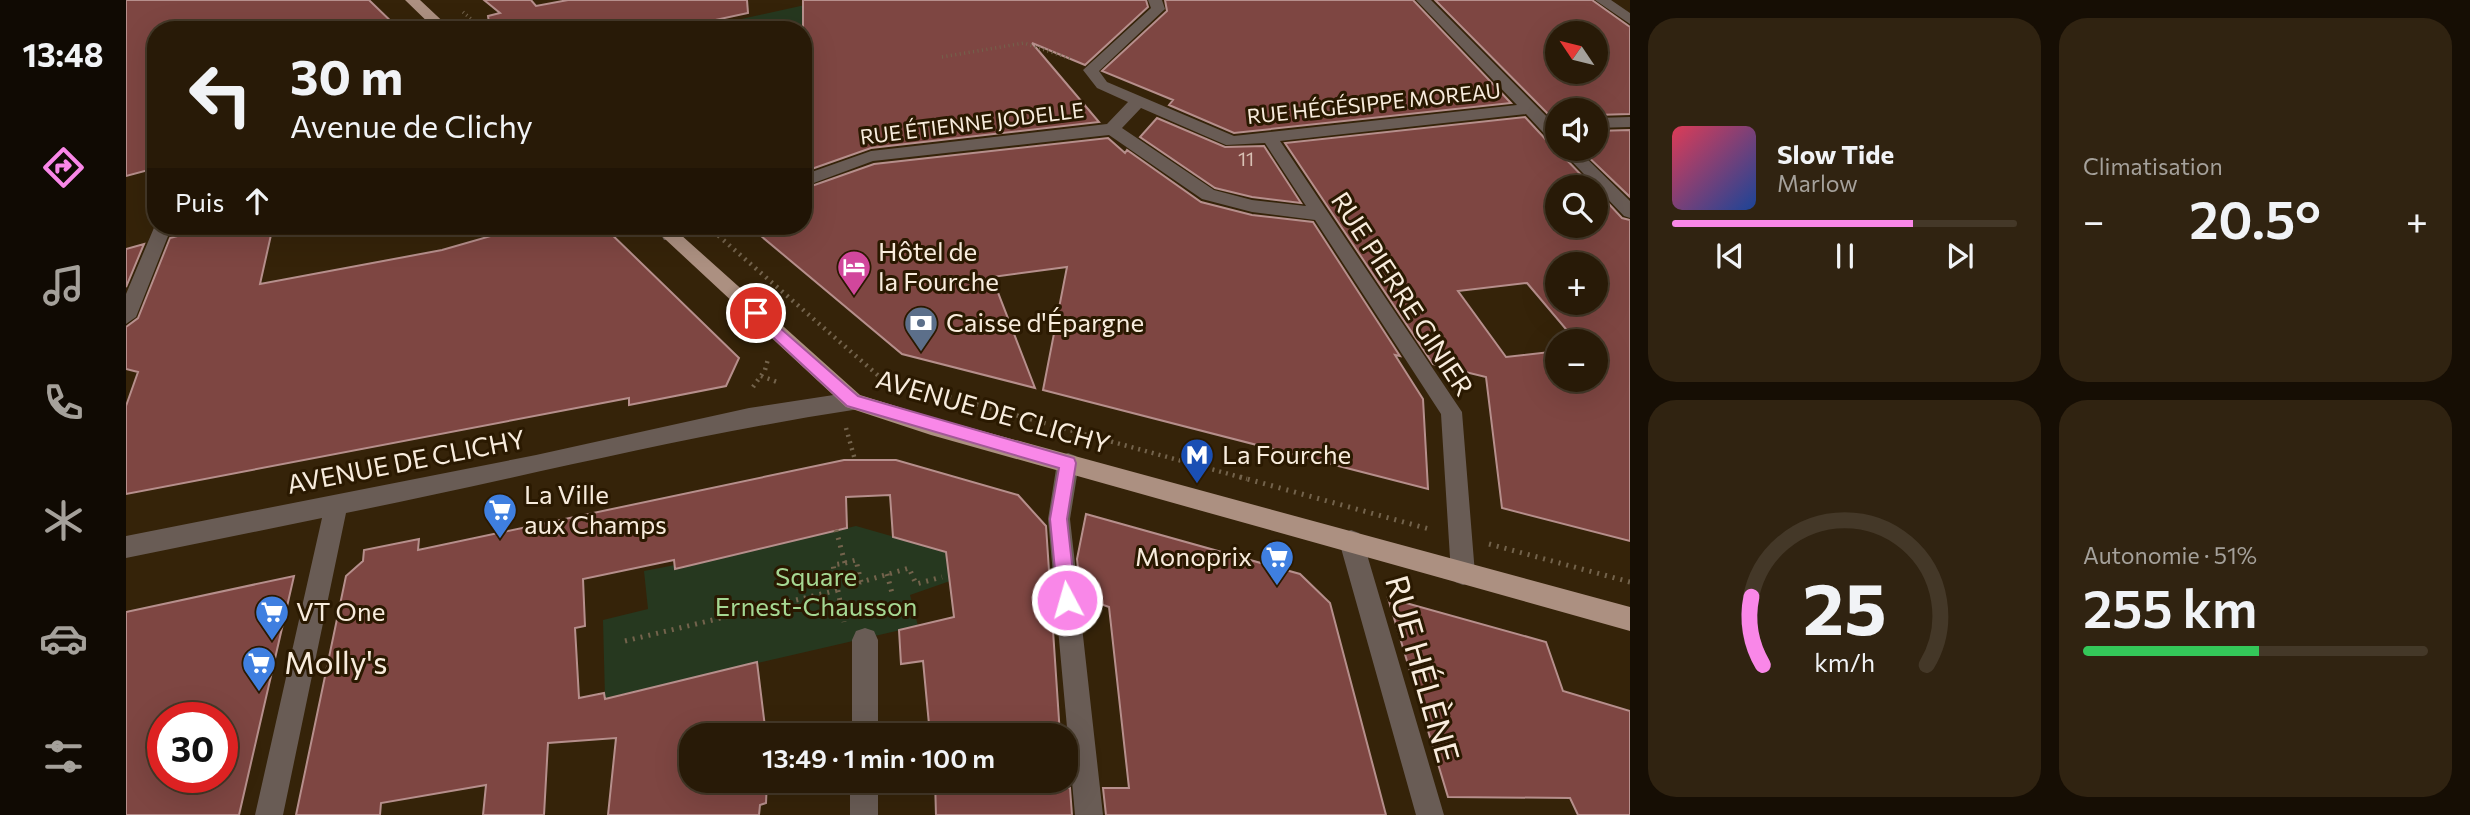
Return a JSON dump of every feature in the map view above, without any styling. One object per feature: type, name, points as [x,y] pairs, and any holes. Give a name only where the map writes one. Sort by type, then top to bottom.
[{"type":"main road","points":[[412,0],[434,21]]},
{"type":"main road","points":[[678,235],[853,401]]},
{"type":"main road","name":"AVENUE DE CLICHY","points":[[853,401],[1630,619]]},
{"type":"street","points":[[1091,70],[1158,9],[1154,0]]},
{"type":"street","points":[[1423,0],[1528,109],[1545,121]]},
{"type":"street","points":[[1602,0],[1630,20]]},
{"type":"street","name":"RUE HÉGÉSIPPE MOREAU","points":[[1091,70],[1102,85],[1233,141],[1528,109]]},
{"type":"street","name":"RUE ÉTIENNE JODELLE","points":[[812,178],[871,156],[1112,128],[1138,101]]},
{"type":"street","points":[[1608,123],[1630,122]]},
{"type":"street","points":[[1112,128],[1208,194],[1252,206],[1318,214]]},
{"type":"street","name":"RUE PIERRE GINIER","points":[[1270,138],[1451,412],[1463,574]]},
{"type":"street","points":[[1580,161],[1630,212]]},
{"type":"street","points":[[126,317],[159,235]]},
{"type":"street","name":"AVENUE DE CLICHY","points":[[126,547],[536,465],[749,417],[853,401]]},
{"type":"street","points":[[1068,463],[1059,519],[1089,815]]},
{"type":"street","points":[[269,815],[336,505]]},
{"type":"street","name":"RUE HÉLÈNE","points":[[1351,541],[1430,815]]},
{"type":"street","points":[[858,634],[864,723]]},
{"type":"street","points":[[864,793],[864,815]]},
{"type":"path","points":[[942,57],[1024,43],[1074,60],[1091,70]]},
{"type":"path","name":"AVENUE DE CLICHY","points":[[717,235],[881,378],[1630,582]]},
{"type":"path","points":[[768,359],[760,379],[780,383]]},
{"type":"path","points":[[851,446],[855,460]]},
{"type":"path","points":[[836,530],[845,563]]},
{"type":"path","points":[[858,634],[846,629],[833,565],[856,560],[861,582],[909,569],[916,584],[942,577]]},
{"type":"path","points":[[887,574],[893,597]]},
{"type":"path","points":[[625,641],[838,590]]},
{"type":"green space","points":[[823,1],[809,21],[732,21]]},
{"type":"green space","name":"Square Ernest-Chausson","points":[[856,526],[947,552],[950,581],[910,595],[918,626],[605,698],[603,620],[648,609],[644,571],[675,565],[675,568]]},
{"type":"building","points":[[126,0],[369,0],[391,21],[147,21],[147,170],[126,176]]},
{"type":"building","points":[[484,0],[531,0],[536,6],[568,0],[747,0],[748,13],[711,21],[489,21],[488,16],[500,13]]},
{"type":"building","points":[[803,0],[1146,0],[1148,7],[1085,65],[1032,43],[1099,122],[871,148],[812,169],[812,21],[803,21]]},
{"type":"building","points":[[1165,0],[1413,0],[1511,103],[1234,133],[1169,105],[1173,100],[1102,71],[1167,11]]},
{"type":"building","points":[[1435,0],[1592,0],[1630,27],[1630,114],[1608,115],[1608,98],[1545,98],[1545,111]]},
{"type":"building","points":[[1525,117],[1545,139],[1545,161],[1568,161],[1581,175],[1545,175],[1545,238],[1608,238],[1608,203],[1622,218],[1630,220],[1630,541],[1502,508],[1486,377],[1433,364],[1285,143]],"holes":[[[1545,252],[1608,252],[1608,315],[1554,315],[1566,329],[1608,329],[1608,392],[1545,392],[1545,352],[1506,357],[1458,291],[1527,283],[1545,304]]]},
{"type":"building","points":[[1157,118],[1225,147],[1264,146],[1301,203],[1252,197],[1215,188],[1140,137]]},
{"type":"building","points":[[1630,130],[1630,197],[1592,161],[1608,161],[1608,131]]},
{"type":"building","points":[[1108,138],[1125,153],[1127,150],[1201,202],[1252,215],[1313,222],[1400,356],[1395,355],[1423,399],[1428,489],[1043,390],[1067,267],[992,277],[1035,388],[902,354],[760,235],[812,235],[812,186],[874,164]]},
{"type":"building","points":[[181,235],[271,235],[260,284],[442,250],[494,235],[612,235],[739,358],[726,386],[629,405],[629,398],[126,494],[126,406],[138,372],[126,369],[126,327],[138,318],[170,238]]},
{"type":"building","points":[[144,244],[126,287],[126,249]]},
{"type":"building","points":[[844,460],[896,460],[1018,495],[1046,526],[1059,723],[929,723],[923,661],[901,664],[899,630],[954,617],[946,552],[893,537],[890,495],[846,497],[847,528],[675,569],[674,560],[583,579],[585,626],[575,628],[579,698],[604,693],[605,699],[757,662],[765,723],[679,723],[679,793],[766,793],[766,803],[760,805],[759,815],[608,815],[616,738],[548,743],[544,815],[483,815],[486,785],[381,803],[380,815],[296,815],[346,576],[363,561],[364,550],[419,539],[418,550]]},
{"type":"building","points":[[1086,514],[1300,574],[1330,603],[1386,815],[1106,815],[1103,788],[1129,788],[1109,607],[1081,597],[1077,559]]},
{"type":"building","points":[[294,576],[239,815],[126,815],[126,612]]},
{"type":"building","points":[[1388,598],[1546,642],[1563,691],[1630,711],[1630,815],[1578,815],[1570,798],[1448,797]]},
{"type":"building","points":[[935,793],[1070,793],[1072,815],[936,815]]},
{"type":"place","name":"Hôtel de la Fourche","points":[[854,297]]},
{"type":"place","name":"Caisse d'Épargne","points":[[921,353]]},
{"type":"place","name":"La Fourche","points":[[1197,485]]},
{"type":"place","name":"La Ville aux Champs","points":[[500,540]]},
{"type":"place","name":"Monoprix","points":[[1277,587]]},
{"type":"place","name":"VT One","points":[[272,642]]},
{"type":"place","name":"Molly's","points":[[259,693]]},
{"type":"route","points":[[756,313],[853,401],[931,426],[1068,463],[1059,519],[1067,600]]}]
